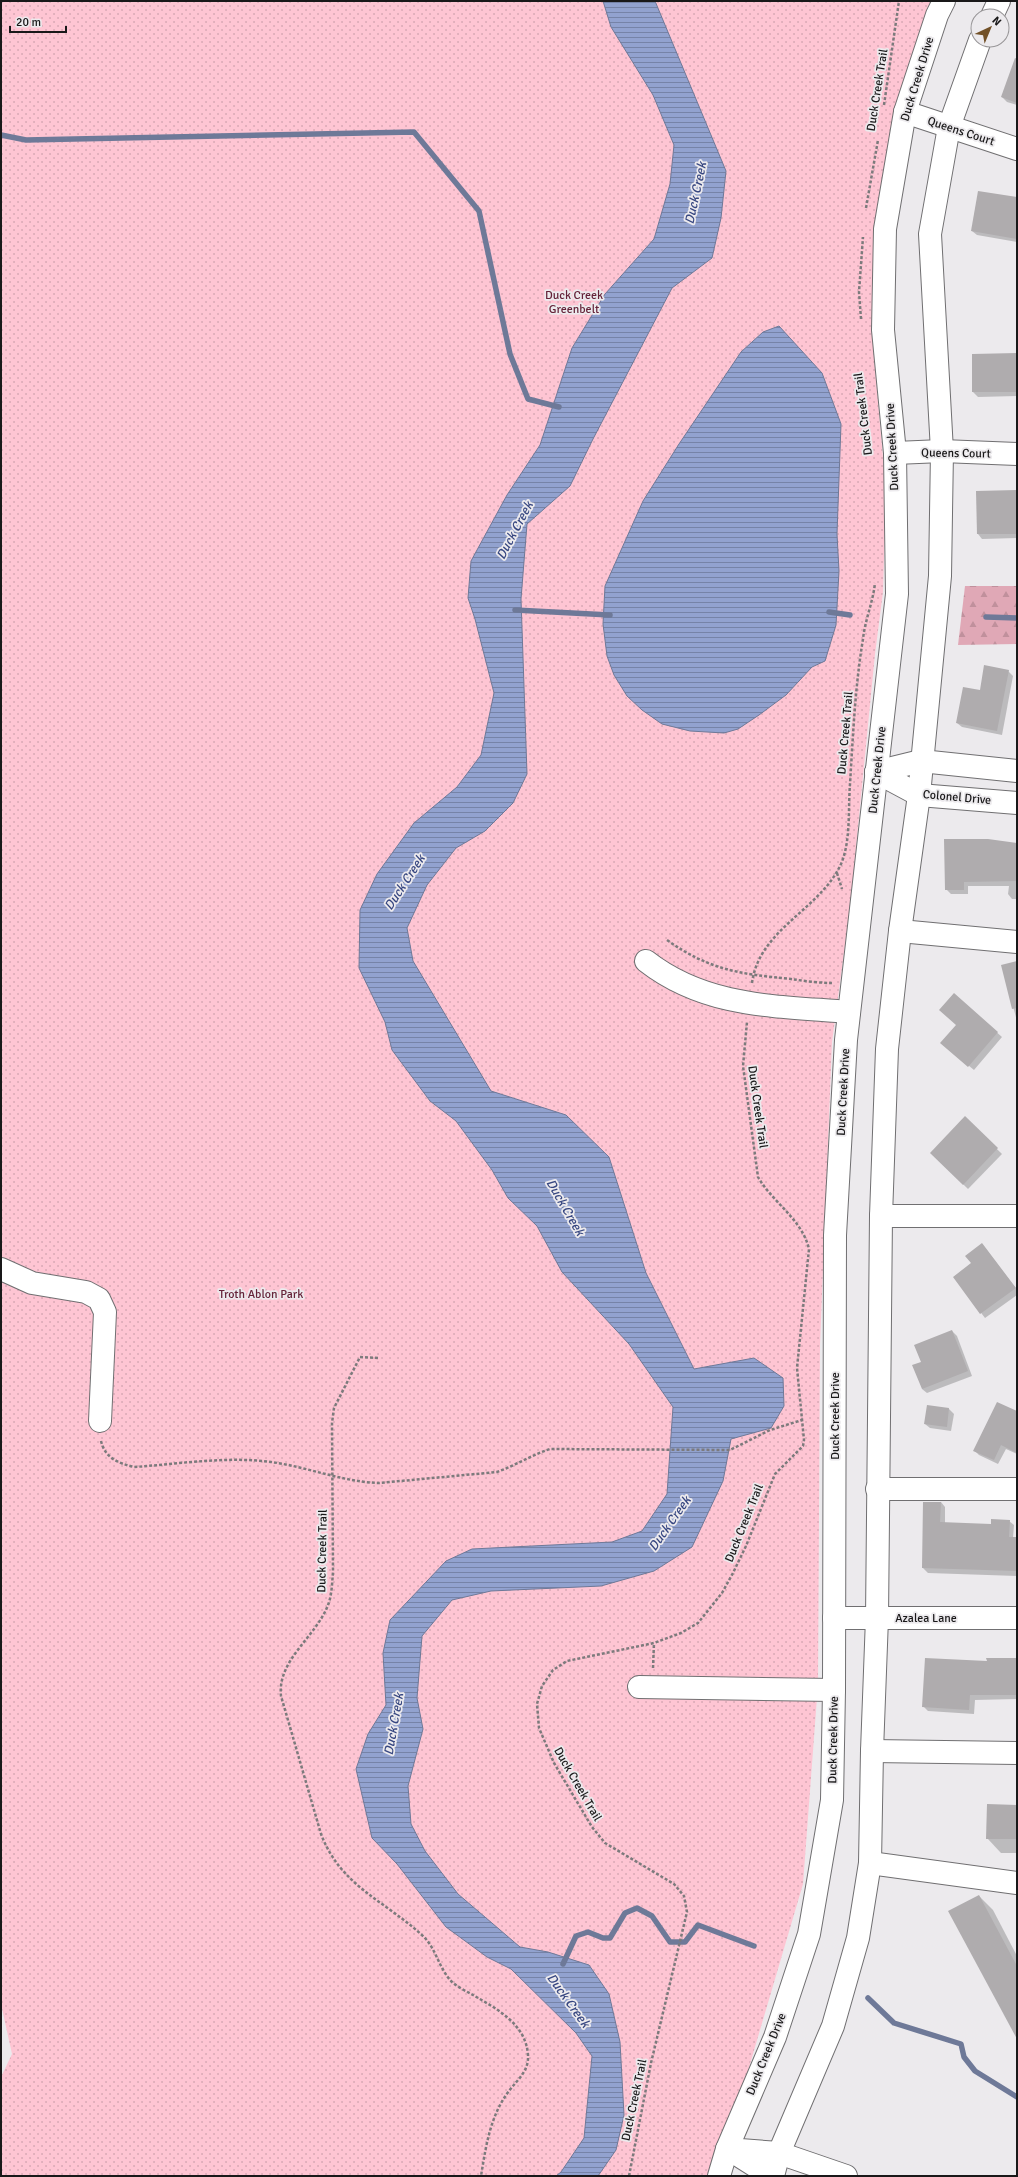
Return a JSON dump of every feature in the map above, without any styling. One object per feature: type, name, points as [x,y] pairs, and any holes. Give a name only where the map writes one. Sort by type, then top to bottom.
[{"type":"main road","name":"Duck Creek Drive","points":[[719,2176],[727,2149],[775,2037],[809,1934],[832,1800],[834,1690],[835,1235],[846,1040],[897,594],[895,453],[883,330],[885,229],[905,112],[937,15],[944,1]]},
{"type":"main road","points":[[727,2149],[772,2176],[778,2153],[835,2020],[858,1938],[870,1863],[877,1618],[877,1488],[881,1216],[887,1049],[900,931],[919,795],[921,761],[940,576],[942,451],[930,234],[949,127],[977,48]]},
{"type":"main road","name":"Queens Court","points":[[905,112],[1017,150]]},
{"type":"main road","name":"Queens Court","points":[[895,453],[942,451],[1017,454]]},
{"type":"main road","points":[[876,772],[921,761],[1017,771]]},
{"type":"main road","name":"Colonel Drive","points":[[876,772],[919,795],[1017,803]]},
{"type":"main road","points":[[900,931],[1017,942]]},
{"type":"main road","points":[[646,961],[664,975],[693,989],[749,1004],[849,1012]]},
{"type":"main road","points":[[881,1216],[1017,1216]]},
{"type":"main road","points":[[1,1269],[32,1283],[86,1292],[99,1298],[105,1312],[100,1421]]},
{"type":"main road","points":[[877,1488],[1017,1489]]},
{"type":"main road","name":"Azalea Lane","points":[[834,1618],[1017,1618]]},
{"type":"main road","points":[[646,1687],[834,1690]]},
{"type":"main road","points":[[872,1752],[1017,1752]]},
{"type":"main road","points":[[870,1863],[1017,1883]]},
{"type":"main road","points":[[727,2149],[778,2153],[846,2176]]},
{"type":"path","name":"Duck Creek Trail","points":[[884,109],[899,1]]},
{"type":"path","name":"Duck Creek Trail","points":[[866,211],[878,139]]},
{"type":"path","points":[[861,321],[860,292],[863,233]]},
{"type":"path","name":"Duck Creek Trail","points":[[629,2176],[686,1912],[684,1896],[674,1884],[606,1843],[592,1827],[554,1763],[539,1728],[537,1704],[542,1686],[553,1670],[572,1660],[654,1643],[681,1633],[698,1623],[709,1610],[733,1574],[746,1546],[771,1481],[783,1464],[803,1446],[798,1362],[809,1249],[806,1238],[796,1222],[764,1188],[758,1177],[743,1066],[753,976],[758,962],[780,931],[820,894],[837,872],[846,850],[852,744],[862,639],[876,577]]},
{"type":"path","points":[[837,872],[843,892]]},
{"type":"path","points":[[667,940],[703,962],[718,968],[753,976],[833,984],[834,976]]},
{"type":"path","name":"Duck Creek Trail","points":[[378,1358],[360,1356],[334,1408],[332,1423],[331,1474],[333,1572],[331,1594],[321,1619],[282,1676],[281,1696],[321,1834],[326,1848],[334,1860],[364,1893],[424,1938],[432,1948],[451,1981],[513,2020],[526,2043],[528,2055],[527,2068],[500,2103],[494,2116],[481,2176]]},
{"type":"path","points":[[100,1421],[103,1448],[118,1463],[134,1467],[247,1460],[294,1466],[360,1482],[379,1483],[497,1472],[516,1465],[531,1455],[550,1449],[730,1450],[770,1430],[802,1420]]},
{"type":"path","points":[[646,1687],[654,1643]]},
{"type":"green space","name":"Duck Creek Greenbelt","points":[[1,1],[937,1],[875,281],[873,346],[886,491],[883,592],[875,654],[850,908],[832,1042],[820,1345],[818,1684],[803,1884],[717,2176],[1,2176],[1,2077],[12,2054],[1,2004]]},
{"type":"green space","points":[[965,586],[1017,586],[1017,644],[958,645]]},
{"type":"water","name":"Duck Creek","points":[[603,1],[655,1],[726,171],[721,218],[712,258],[672,288],[570,486],[527,524],[521,599],[527,774],[513,803],[485,831],[456,848],[427,885],[407,928],[413,961],[491,1091],[566,1115],[609,1157],[646,1273],[694,1369],[754,1358],[783,1378],[784,1406],[771,1428],[731,1439],[723,1481],[692,1547],[654,1571],[601,1586],[491,1591],[452,1600],[422,1636],[417,1698],[423,1729],[408,1786],[411,1824],[425,1851],[458,1894],[520,1947],[548,1952],[589,1965],[609,1994],[620,2042],[624,2115],[616,2150],[598,2176],[556,2176],[561,2172],[584,2138],[592,2056],[576,2033],[511,1969],[487,1957],[446,1927],[397,1864],[372,1838],[356,1769],[368,1734],[386,1705],[383,1653],[390,1620],[446,1561],[472,1549],[612,1542],[642,1531],[667,1494],[673,1407],[629,1344],[562,1272],[537,1226],[508,1198],[492,1170],[456,1121],[430,1101],[392,1050],[385,1022],[359,968],[360,910],[377,874],[414,823],[457,787],[481,755],[494,693],[475,619],[468,598],[471,561],[507,495],[540,445],[572,348],[605,294],[654,239],[670,184],[674,145],[653,95],[611,27]]},
{"type":"water","points":[[779,326],[822,373],[841,424],[837,534],[839,571],[836,625],[825,661],[812,667],[786,695],[738,729],[724,733],[690,731],[662,724],[642,710],[627,696],[614,675],[607,656],[603,624],[605,586],[643,501],[679,444],[741,352],[763,332]]},
{"type":"building","points":[[1015,58],[1017,59],[1017,103],[1001,97]]},
{"type":"building","points":[[978,191],[1017,197],[1017,239],[971,231]]},
{"type":"building","points":[[1017,353],[1017,392],[972,392],[972,354]]},
{"type":"building","points":[[1017,490],[1017,534],[977,534],[976,491]]},
{"type":"building","points":[[984,665],[1009,670],[997,731],[956,723],[963,687],[980,690]]},
{"type":"building","points":[[944,839],[988,839],[1017,843],[1017,881],[964,882],[964,890],[945,890]]},
{"type":"building","points":[[1017,961],[1017,1008],[1012,1009],[1001,965]]},
{"type":"building","points":[[954,993],[998,1032],[968,1067],[940,1043],[956,1025],[939,1010]]},
{"type":"building","points":[[965,1116],[998,1148],[963,1185],[930,1153]]},
{"type":"building","points":[[982,1243],[1016,1288],[980,1314],[953,1277],[971,1263],[965,1256]]},
{"type":"building","points":[[952,1330],[968,1371],[922,1389],[912,1365],[921,1362],[914,1345]]},
{"type":"building","points":[[997,1402],[1017,1411],[1017,1453],[1001,1445],[994,1460],[973,1451]]},
{"type":"building","points":[[927,1405],[949,1408],[947,1427],[924,1424]]},
{"type":"building","points":[[923,1502],[941,1502],[940,1522],[991,1524],[991,1519],[1010,1520],[1009,1537],[1017,1537],[1017,1571],[922,1568]]},
{"type":"building","points":[[925,1658],[987,1661],[986,1658],[1017,1658],[1017,1695],[970,1695],[969,1710],[922,1707]]},
{"type":"building","points":[[987,1804],[1017,1805],[1017,1839],[986,1839]]},
{"type":"building","points":[[979,1895],[1017,1966],[1017,2039],[948,1911]]},
{"type":"waterway","points":[[1,135],[26,140],[414,132],[479,211],[510,354],[528,399],[559,407]]},
{"type":"waterway","points":[[515,610],[610,615]]},
{"type":"waterway","points":[[829,612],[850,615]]},
{"type":"waterway","points":[[986,617],[1017,618]]},
{"type":"waterway","points":[[563,1964],[576,1936],[588,1932],[603,1938],[610,1938],[625,1913],[637,1908],[652,1916],[670,1942],[685,1942],[698,1925],[754,1946]]},
{"type":"waterway","points":[[868,1998],[894,2023],[961,2044],[964,2057],[975,2071],[1017,2097]]},
{"type":"park label","name":"Troth Ablon Park","points":[[261,1294]]}]
